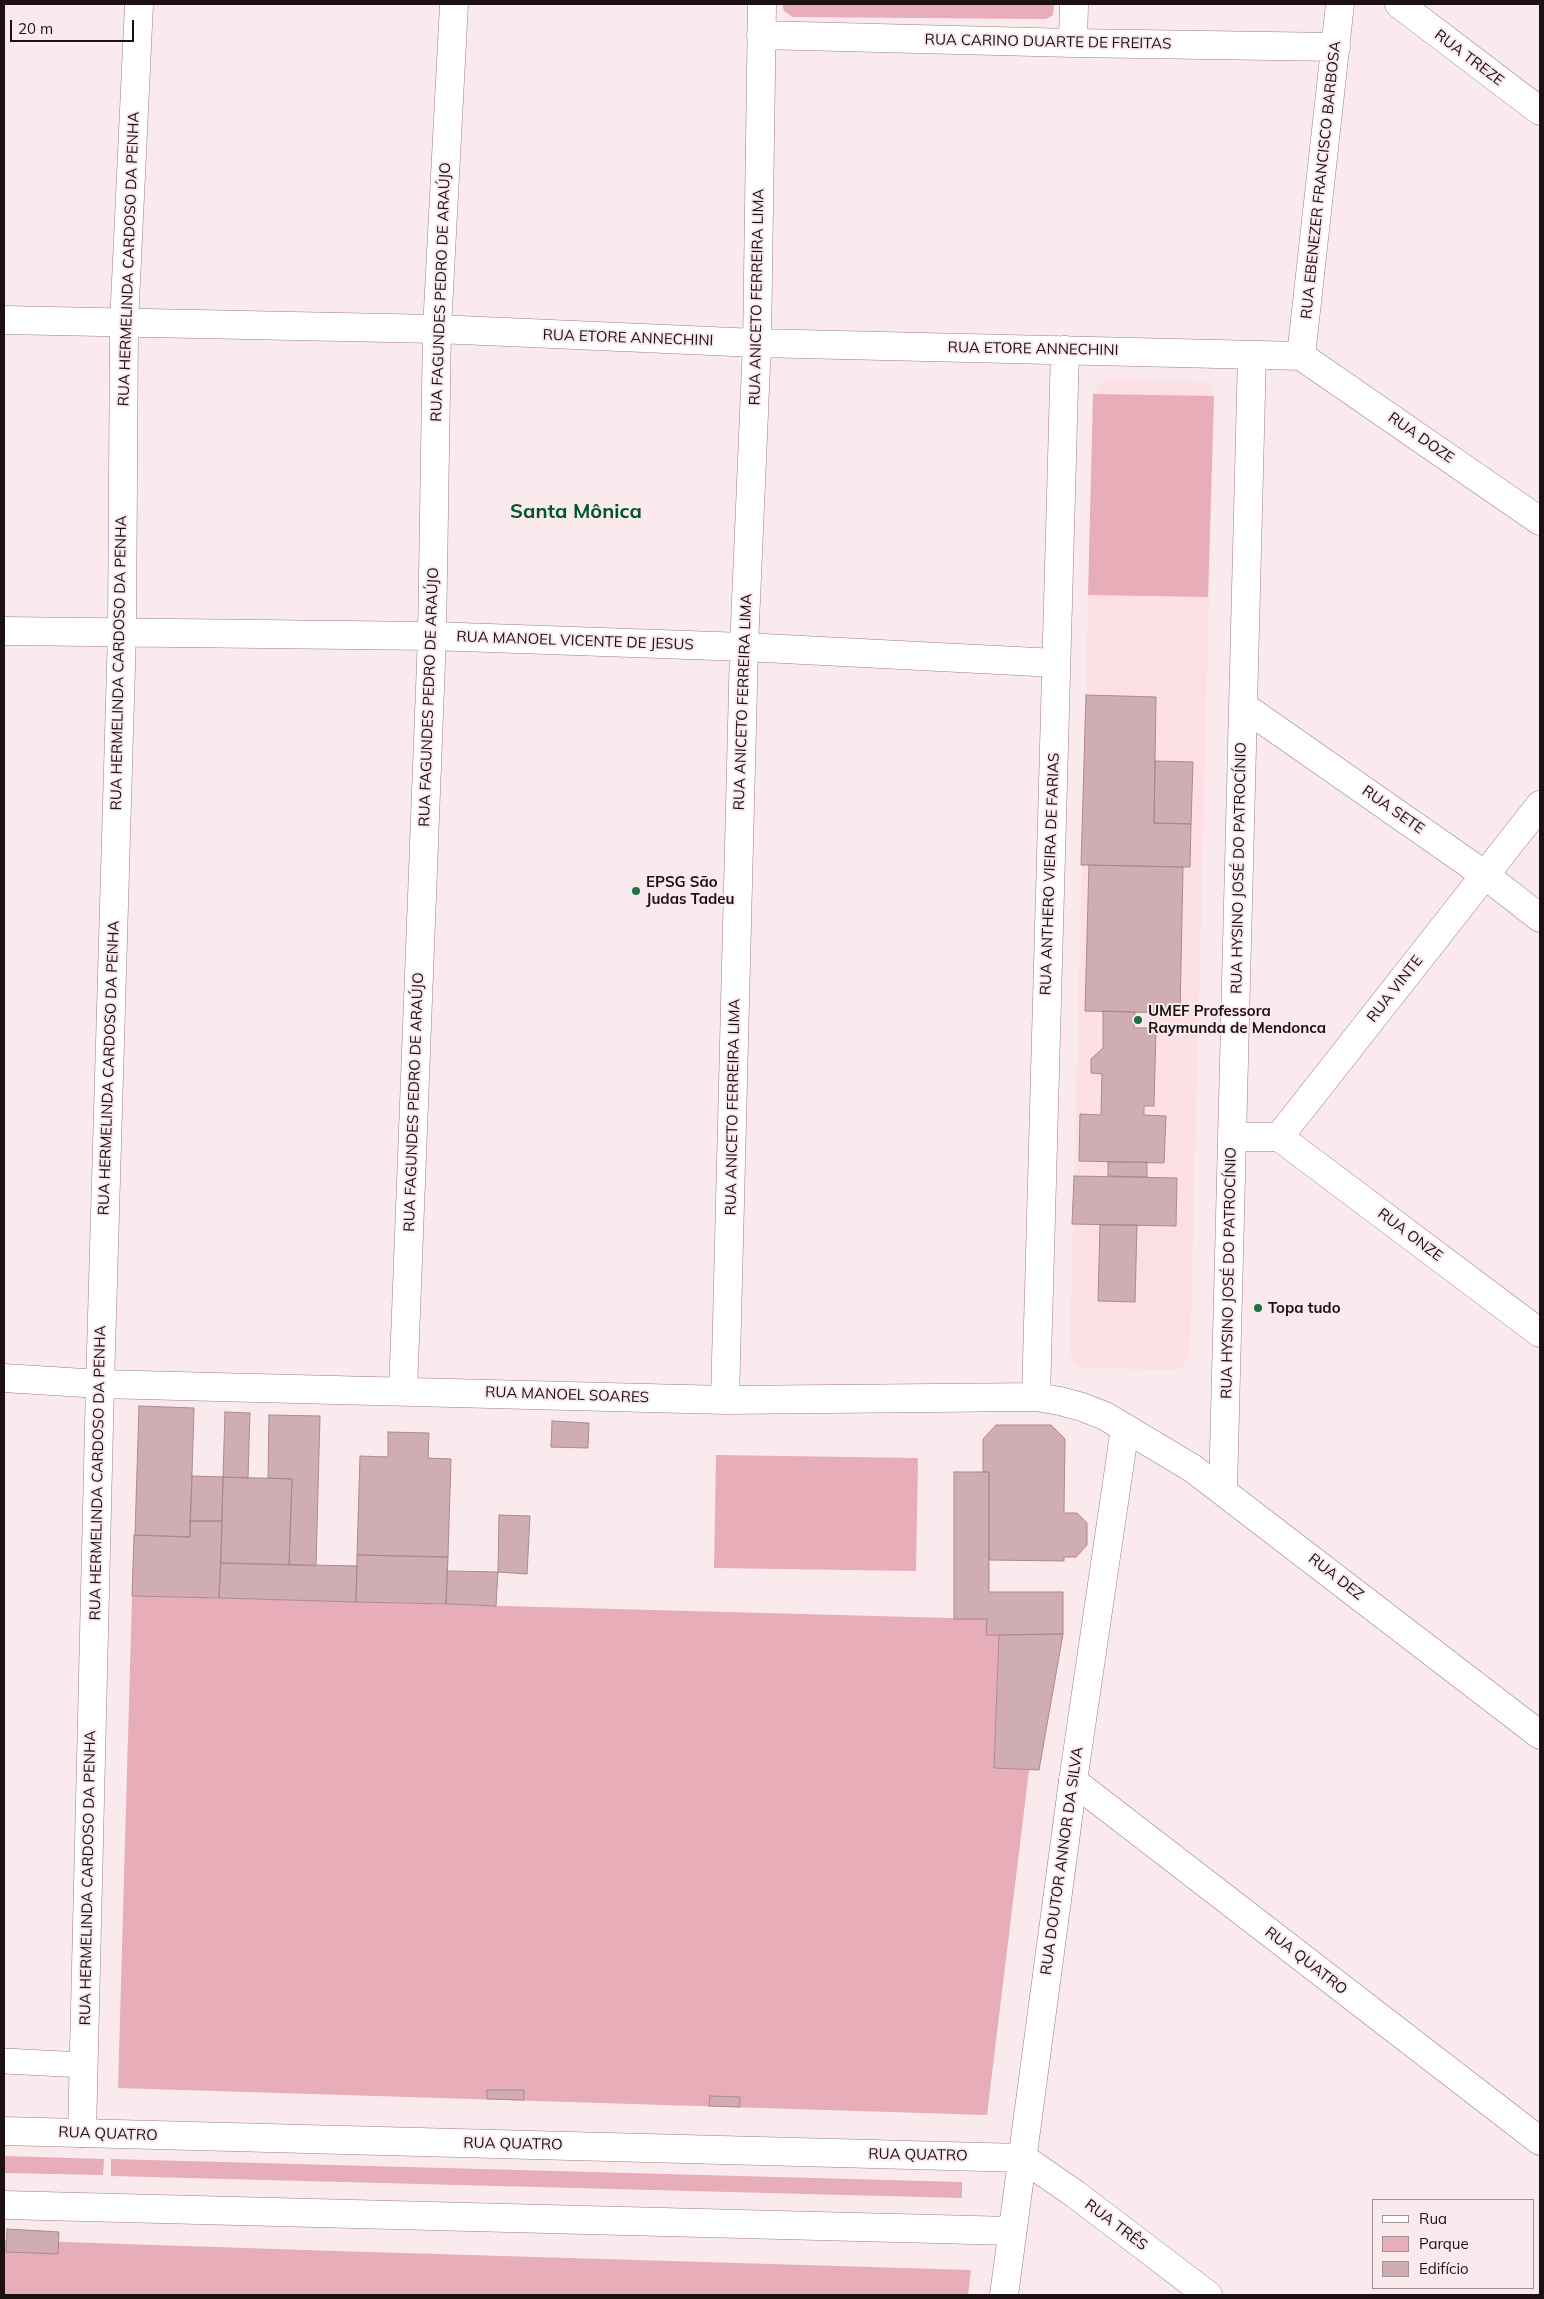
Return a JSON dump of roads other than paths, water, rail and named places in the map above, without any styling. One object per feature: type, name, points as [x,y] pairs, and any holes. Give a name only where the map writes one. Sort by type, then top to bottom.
[{"type":"street","name":"RUA HERMELINDA CARDOSO DA PENHA","points":[[82,2133],[100,1384],[122,632],[124,324],[139,4]]},
{"type":"street","name":"RUA FAGUNDES PEDRO DE ARAÚJO","points":[[402,1390],[432,636],[437,329],[454,4]]},
{"type":"street","name":"RUA ANICETO FERREIRA LIMA","points":[[725,1400],[744,647],[757,343],[762,4]]},
{"type":"street","points":[[1073,43],[1074,4]]},
{"type":"street","name":"RUA EBENEZER FRANCISCO BARBOSA","points":[[1301,356],[1340,4]]},
{"type":"street","name":"RUA TREZE","points":[[1399,4],[1540,111]]},
{"type":"street","name":"RUA CARINO DUARTE DE FREITAS","points":[[761,35],[1336,47]]},
{"type":"street","name":"RUA ETORE ANNECHINI","points":[[4,320],[124,324],[437,329],[757,343],[1252,355]]},
{"type":"street","name":"RUA ANTHERO VIEIRA DE FARIAS","points":[[1036,1398],[1065,350]]},
{"type":"street","points":[[1252,355],[1301,356]]},
{"type":"street","name":"RUA HYSINO JOSÉ DO PATROCÍNIO","points":[[1223,1491],[1252,355]]},
{"type":"street","name":"RUA DOZE","points":[[1301,356],[1540,520]]},
{"type":"street","name":"RUA MANOEL VICENTE DE JESUS","points":[[4,631],[432,636],[744,647],[1056,662]]},
{"type":"street","name":"RUA SETE","points":[[1243,706],[1484,875],[1540,918]]},
{"type":"street","name":"RUA VINTE","points":[[1279,1137],[1540,806]]},
{"type":"street","points":[[1232,1137],[1279,1137]]},
{"type":"street","name":"RUA ONZE","points":[[1279,1137],[1540,1333]]},
{"type":"street","name":"RUA MANOEL SOARES","points":[[4,1378],[100,1384],[402,1390],[725,1400],[1036,1398],[1060,1400],[1082,1407],[1125,1428]]},
{"type":"street","name":"RUA DEZ","points":[[1125,1428],[1192,1468],[1540,1734]]},
{"type":"street","name":"RUA DOUTOR ANNOR DA SILVA","points":[[1004,2295],[1073,1781],[1125,1428]]},
{"type":"street","name":"RUA QUATRO","points":[[1073,1781],[1540,2141]]},
{"type":"street","name":"RUA QUATRO","points":[[4,2131],[1022,2158]]},
{"type":"street","name":"RUA TRÊS","points":[[1022,2158],[1075,2194],[1208,2295]]},
{"type":"street","points":[[4,2205],[1012,2231]]},
{"type":"lane","points":[[4,2061],[84,2065]]},
{"type":"place","name":"EPSG São Judas Tadeu","points":[[636,891]]},
{"type":"place","name":"UMEF Professora Raymunda de Mendonca","points":[[1138,1020]]},
{"type":"place","name":"Topa tudo","points":[[1258,1308]]},
{"type":"district","name":"Santa Mônica","points":[[576,512]]}]
